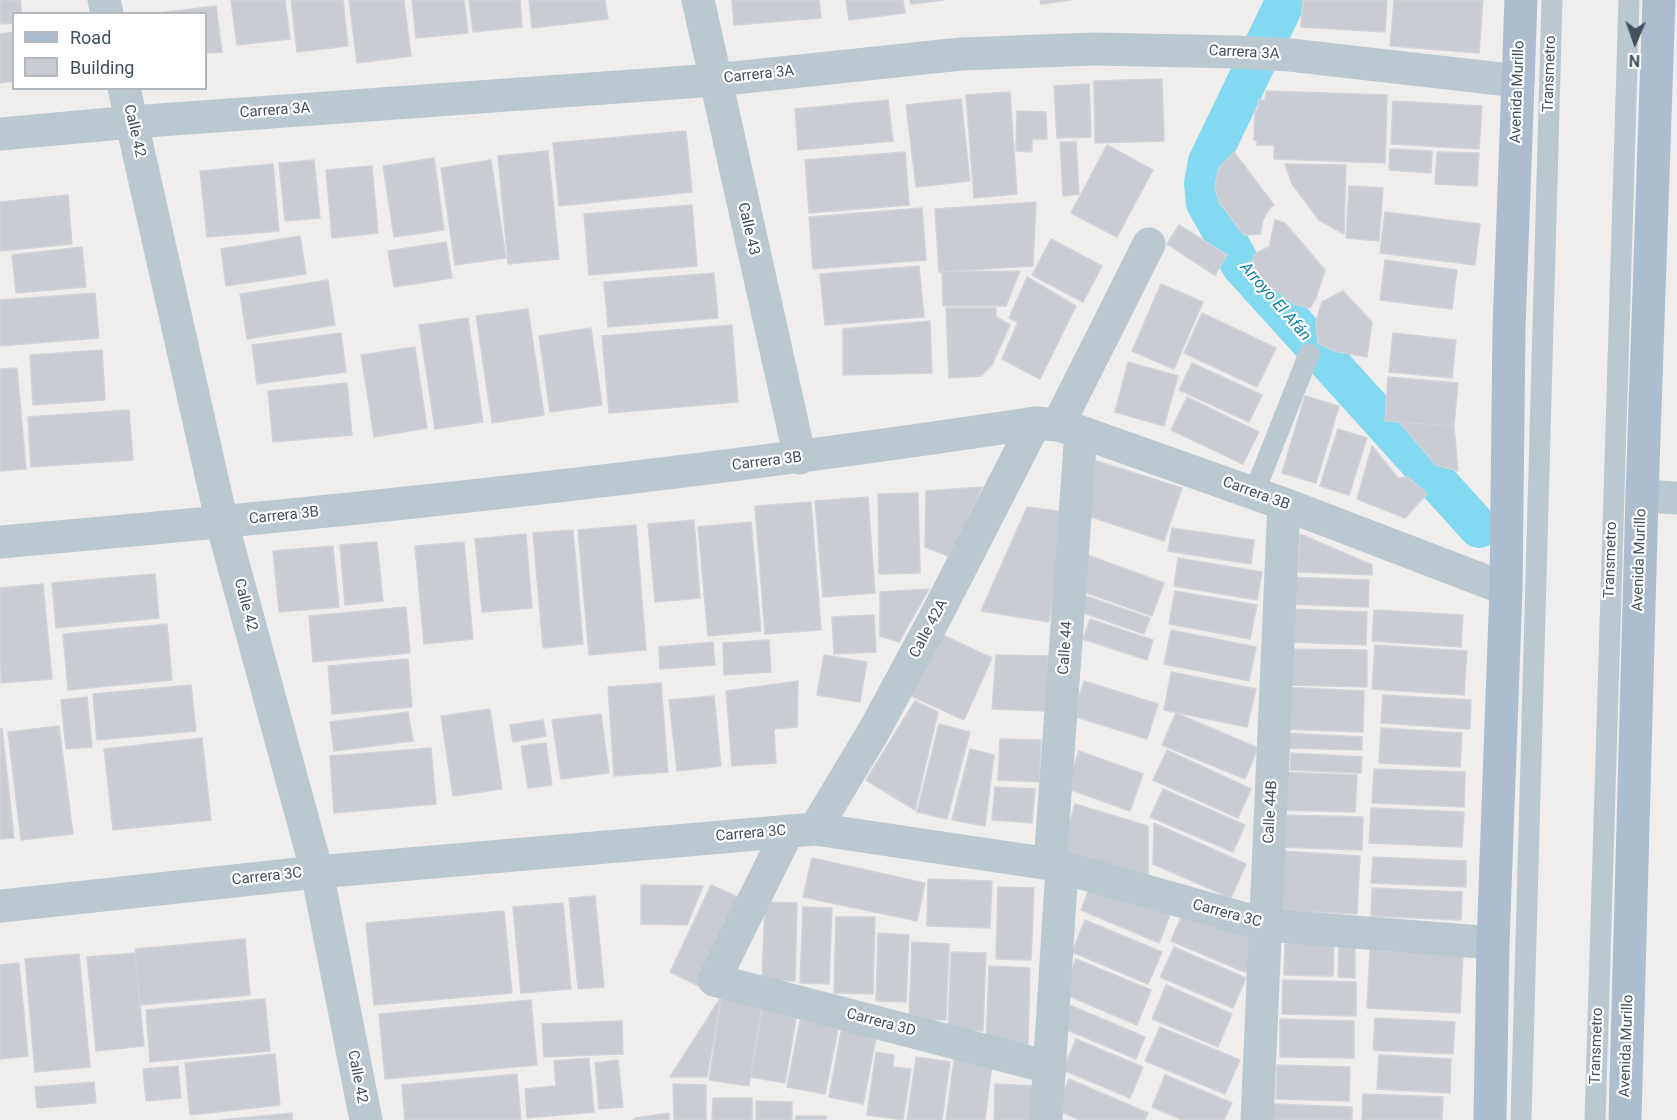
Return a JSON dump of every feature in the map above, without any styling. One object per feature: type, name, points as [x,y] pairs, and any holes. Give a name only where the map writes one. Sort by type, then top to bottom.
[{"type":"main road","name":"Avenida Murillo","points":[[1490,1120],[1493,943],[1506,589],[1509,327],[1521,0]]},
{"type":"main road","name":"Avenida Murillo","points":[[1624,1120],[1659,0]]},
{"type":"street","name":"Calle 43","points":[[698,0],[800,458]]},
{"type":"street","name":"Carrera 3A","points":[[0,134],[132,122],[715,80],[962,54],[1094,49],[1235,52],[1290,56],[1518,81]]},
{"type":"street","name":"Calle 42","points":[[124,90],[222,523],[317,872],[366,1120]]},
{"type":"street","name":"Calle 44","points":[[1046,1120],[1056,866],[1058,427],[1149,244]]},
{"type":"street","name":"Carrera 3B","points":[[0,543],[222,523],[1058,427],[1269,498],[1506,589]]},
{"type":"street","name":"Calle 42A","points":[[714,980],[801,830],[874,729],[936,616],[1058,427]]},
{"type":"street","points":[[1642,496],[1677,498]]},
{"type":"street","name":"Calle 44B","points":[[1257,1120],[1266,925],[1269,498]]},
{"type":"street","name":"Carrera 3C","points":[[0,906],[317,872],[801,830],[1056,866],[1266,925],[1493,943]]},
{"type":"street","name":"Carrera 3D","points":[[714,980],[1048,1067]]},
{"type":"lane","name":"Transmetro","points":[[1521,1120],[1552,0]]},
{"type":"lane","name":"Transmetro","points":[[1595,1120],[1629,0]]},
{"type":"lane","name":"Calle 44B","points":[[1269,498],[1309,354]]},
{"type":"building","points":[[0,0],[20,0],[22,12],[12,12],[12,23],[0,24]]},
{"type":"building","points":[[231,0],[285,0],[290,39],[237,45]]},
{"type":"building","points":[[291,0],[343,0],[348,46],[297,52]]},
{"type":"building","points":[[349,0],[404,0],[411,56],[357,63]]},
{"type":"building","points":[[412,0],[464,0],[468,33],[416,38]]},
{"type":"building","points":[[469,0],[520,0],[522,27],[473,32]]},
{"type":"building","points":[[529,0],[605,0],[608,19],[532,28]]},
{"type":"building","points":[[732,0],[819,0],[821,18],[734,25]]},
{"type":"building","points":[[846,0],[903,0],[905,13],[849,20]]},
{"type":"building","points":[[910,0],[944,0],[911,4]]},
{"type":"building","points":[[1040,0],[1070,0],[1041,4]]},
{"type":"building","points":[[1303,0],[1387,0],[1385,32],[1301,27]]},
{"type":"building","points":[[1394,0],[1483,0],[1479,53],[1390,46]]},
{"type":"building","points":[[216,6],[222,52],[207,53],[207,12],[167,12]]},
{"type":"building","points":[[12,32],[12,81],[0,83],[0,34]]},
{"type":"building","points":[[1162,79],[1164,141],[1095,143],[1094,81]]},
{"type":"building","points":[[1089,84],[1091,137],[1057,138],[1054,86]]},
{"type":"building","points":[[1266,91],[1387,95],[1385,163],[1274,159],[1274,145],[1257,145],[1257,140],[1254,140],[1255,110],[1258,110],[1258,100],[1265,100]]},
{"type":"building","points":[[1010,92],[1017,194],[974,198],[966,95]]},
{"type":"building","points":[[961,99],[970,181],[916,187],[906,105]]},
{"type":"building","points":[[888,100],[893,141],[798,150],[795,109]]},
{"type":"building","points":[[1393,101],[1482,106],[1479,149],[1391,144]]},
{"type":"building","points":[[1017,111],[1046,112],[1047,139],[1032,139],[1032,152],[1016,151]]},
{"type":"building","points":[[686,131],[692,192],[559,206],[553,143]]},
{"type":"building","points":[[1060,142],[1076,142],[1079,194],[1063,196]]},
{"type":"building","points":[[1107,145],[1153,170],[1117,237],[1071,213]]},
{"type":"building","points":[[1390,149],[1432,151],[1431,173],[1389,170]]},
{"type":"building","points":[[548,151],[559,259],[508,264],[498,156]]},
{"type":"building","points":[[905,152],[909,205],[809,213],[805,160]]},
{"type":"building","points":[[1234,152],[1274,205],[1263,220],[1260,234],[1244,235],[1219,202],[1215,188],[1218,169]]},
{"type":"building","points":[[1437,152],[1479,153],[1477,186],[1435,184]]},
{"type":"building","points":[[434,158],[444,230],[394,237],[383,166]]},
{"type":"building","points":[[314,160],[320,218],[285,221],[279,163]]},
{"type":"building","points":[[491,160],[506,258],[455,265],[441,168]]},
{"type":"building","points":[[273,164],[279,231],[207,237],[200,171]]},
{"type":"building","points":[[1285,164],[1346,165],[1344,234],[1319,220],[1292,184]]},
{"type":"building","points":[[372,166],[378,233],[332,238],[326,170]]},
{"type":"building","points":[[1349,186],[1383,188],[1379,241],[1346,238]]},
{"type":"building","points":[[68,195],[72,244],[0,251],[0,202]]},
{"type":"building","points":[[1036,202],[1033,266],[939,272],[935,209]]},
{"type":"building","points":[[692,205],[697,266],[589,275],[584,214]]},
{"type":"building","points":[[922,208],[926,260],[813,269],[809,217]]},
{"type":"building","points":[[1385,212],[1480,224],[1475,265],[1380,253]]},
{"type":"building","points":[[1275,220],[1285,223],[1325,270],[1316,298],[1310,308],[1294,304],[1265,282],[1251,262],[1256,253],[1269,247]]},
{"type":"building","points":[[1179,225],[1227,255],[1215,275],[1167,244]]},
{"type":"building","points":[[300,236],[306,274],[226,286],[221,249]]},
{"type":"building","points":[[1051,239],[1102,266],[1083,302],[1032,275]]},
{"type":"building","points":[[446,242],[452,278],[394,287],[388,251]]},
{"type":"building","points":[[82,247],[86,287],[16,293],[12,255]]},
{"type":"building","points":[[1385,260],[1457,270],[1452,309],[1380,300]]},
{"type":"building","points":[[919,266],[924,317],[825,325],[820,274]]},
{"type":"building","points":[[1020,271],[1006,306],[943,306],[942,272]]},
{"type":"building","points":[[714,273],[718,318],[608,327],[604,282]]},
{"type":"building","points":[[1027,277],[1076,306],[1040,379],[1002,359],[1018,322],[1009,318]]},
{"type":"building","points":[[328,280],[335,325],[247,339],[240,294]]},
{"type":"building","points":[[1161,284],[1203,302],[1174,369],[1132,351]]},
{"type":"building","points":[[1343,291],[1372,322],[1367,357],[1334,351],[1318,343],[1316,321],[1322,302]]},
{"type":"building","points":[[95,293],[99,338],[0,346],[0,300]]},
{"type":"building","points":[[946,308],[996,308],[996,317],[1010,325],[992,365],[981,376],[949,378]]},
{"type":"building","points":[[528,309],[544,415],[492,423],[476,316]]},
{"type":"building","points":[[1202,313],[1276,348],[1257,387],[1184,353]]},
{"type":"building","points":[[468,318],[483,422],[435,429],[419,325]]},
{"type":"building","points":[[930,321],[932,373],[843,375],[843,329]]},
{"type":"building","points":[[732,325],[738,402],[609,413],[602,336]]},
{"type":"building","points":[[591,328],[602,405],[550,412],[539,336]]},
{"type":"building","points":[[341,333],[346,372],[257,384],[252,345]]},
{"type":"building","points":[[1393,333],[1456,340],[1452,378],[1389,372]]},
{"type":"building","points":[[415,347],[427,428],[374,437],[361,355]]},
{"type":"building","points":[[102,350],[105,400],[33,405],[30,355]]},
{"type":"building","points":[[1128,362],[1178,376],[1164,426],[1115,412]]},
{"type":"building","points":[[1192,363],[1262,395],[1249,422],[1179,390]]},
{"type":"building","points":[[17,368],[26,469],[0,471],[0,369]]},
{"type":"building","points":[[1388,377],[1458,383],[1454,426],[1385,421]]},
{"type":"building","points":[[347,383],[352,435],[273,442],[268,391]]},
{"type":"building","points":[[1305,396],[1339,406],[1316,483],[1282,473]]},
{"type":"building","points":[[1187,397],[1259,432],[1243,464],[1171,430]]},
{"type":"building","points":[[129,410],[133,460],[31,467],[28,417]]},
{"type":"building","points":[[1399,422],[1454,426],[1458,471],[1436,465]]},
{"type":"building","points":[[1338,429],[1367,438],[1349,495],[1320,486]]},
{"type":"building","points":[[1372,446],[1398,478],[1408,477],[1427,494],[1405,518],[1357,499]]},
{"type":"building","points":[[1093,460],[1182,488],[1164,541],[1076,512]]},
{"type":"building","points":[[982,487],[951,557],[925,547],[926,491]]},
{"type":"building","points":[[918,493],[920,573],[879,574],[878,494]]},
{"type":"building","points":[[868,497],[875,593],[823,597],[815,501]]},
{"type":"building","points":[[811,502],[821,630],[765,634],[755,506]]},
{"type":"building","points":[[1027,507],[1065,512],[1049,622],[981,611]]},
{"type":"building","points":[[694,520],[700,598],[655,602],[648,524]]},
{"type":"building","points":[[751,522],[761,631],[708,636],[698,527]]},
{"type":"building","points":[[636,525],[646,650],[589,655],[578,530]]},
{"type":"building","points":[[1172,528],[1254,540],[1251,564],[1168,551]]},
{"type":"building","points":[[573,530],[583,644],[543,648],[533,533]]},
{"type":"building","points":[[526,534],[532,608],[482,612],[475,539]]},
{"type":"building","points":[[1300,534],[1372,565],[1372,575],[1298,572]]},
{"type":"building","points":[[377,542],[383,601],[345,605],[340,545]]},
{"type":"building","points":[[464,542],[473,639],[424,644],[415,546]]},
{"type":"building","points":[[333,546],[339,607],[279,612],[273,551]]},
{"type":"building","points":[[1085,554],[1164,583],[1152,616],[1073,588]]},
{"type":"building","points":[[1178,558],[1262,572],[1257,600],[1174,586]]},
{"type":"building","points":[[155,574],[159,618],[56,628],[52,583]]},
{"type":"building","points":[[1286,577],[1369,580],[1368,607],[1285,604]]},
{"type":"building","points":[[43,584],[52,679],[1,683],[0,588]]},
{"type":"building","points":[[929,589],[899,642],[880,636],[880,592]]},
{"type":"building","points":[[1175,591],[1257,605],[1250,639],[1169,624]]},
{"type":"building","points":[[1086,596],[1150,618],[1144,634],[1081,612]]},
{"type":"building","points":[[406,607],[410,653],[313,662],[309,616]]},
{"type":"building","points":[[1288,609],[1367,612],[1366,645],[1286,642]]},
{"type":"building","points":[[1374,610],[1463,615],[1461,647],[1372,641]]},
{"type":"building","points":[[874,615],[876,652],[834,654],[832,617]]},
{"type":"building","points":[[1090,619],[1153,640],[1147,660],[1083,639]]},
{"type":"building","points":[[167,624],[172,680],[68,690],[63,634]]},
{"type":"building","points":[[1171,630],[1256,647],[1249,681],[1164,664]]},
{"type":"building","points":[[936,632],[992,658],[964,720],[907,694]]},
{"type":"building","points":[[769,640],[771,672],[724,675],[723,643]]},
{"type":"building","points":[[713,642],[715,665],[660,669],[659,647]]},
{"type":"building","points":[[1375,645],[1467,651],[1464,695],[1372,689]]},
{"type":"building","points":[[1287,649],[1367,650],[1367,687],[1286,685]]},
{"type":"building","points":[[824,655],[867,662],[860,702],[817,695]]},
{"type":"building","points":[[996,655],[1048,656],[1046,711],[992,709]]},
{"type":"building","points":[[408,659],[412,707],[332,714],[328,666]]},
{"type":"building","points":[[1171,672],[1256,689],[1247,727],[1164,710]]},
{"type":"building","points":[[798,681],[797,727],[774,729],[776,763],[732,766],[726,691]]},
{"type":"building","points":[[1084,681],[1158,704],[1147,739],[1073,716]]},
{"type":"building","points":[[661,683],[668,772],[614,776],[608,687]]},
{"type":"building","points":[[191,685],[196,731],[97,740],[93,694]]},
{"type":"building","points":[[1281,687],[1364,691],[1363,732],[1279,729]]},
{"type":"building","points":[[1383,695],[1471,700],[1470,729],[1381,723]]},
{"type":"building","points":[[714,696],[721,766],[677,771],[669,700]]},
{"type":"building","points":[[87,697],[92,747],[66,749],[61,700]]},
{"type":"building","points":[[915,701],[938,712],[915,810],[866,780]]},
{"type":"building","points":[[490,709],[502,789],[453,796],[441,716]]},
{"type":"building","points":[[408,712],[413,741],[334,751],[330,722]]},
{"type":"building","points":[[1176,713],[1258,748],[1245,779],[1162,745]]},
{"type":"building","points":[[601,714],[609,773],[561,779],[552,720]]},
{"type":"building","points":[[543,720],[546,736],[513,742],[510,725]]},
{"type":"building","points":[[939,724],[970,732],[947,819],[917,812]]},
{"type":"building","points":[[59,726],[73,834],[21,840],[8,732]]},
{"type":"building","points":[[2,728],[14,838],[0,839],[0,729]]},
{"type":"building","points":[[1381,728],[1462,733],[1460,767],[1379,763]]},
{"type":"building","points":[[1285,733],[1362,737],[1362,750],[1285,748]]},
{"type":"building","points":[[202,738],[211,820],[113,830],[104,749]]},
{"type":"building","points":[[1000,739],[1041,740],[1039,782],[998,780]]},
{"type":"building","points":[[546,743],[552,785],[528,788],[521,746]]},
{"type":"building","points":[[431,748],[436,804],[334,813],[330,756]]},
{"type":"building","points":[[970,749],[994,755],[985,826],[952,820]]},
{"type":"building","points":[[1167,750],[1251,789],[1238,818],[1153,780]]},
{"type":"building","points":[[1079,751],[1143,774],[1130,811],[1066,788]]},
{"type":"building","points":[[1291,753],[1362,757],[1361,773],[1290,770]]},
{"type":"building","points":[[1374,769],[1465,772],[1464,807],[1372,803]]},
{"type":"building","points":[[1281,772],[1357,775],[1355,812],[1280,810]]},
{"type":"building","points":[[995,787],[1035,789],[1032,823],[992,820]]},
{"type":"building","points":[[1163,789],[1245,825],[1233,852],[1150,817]]},
{"type":"building","points":[[1075,804],[1148,826],[1148,879],[1060,856]]},
{"type":"building","points":[[1371,808],[1464,812],[1462,847],[1369,843]]},
{"type":"building","points":[[1278,815],[1363,817],[1362,850],[1277,847]]},
{"type":"building","points":[[1154,823],[1246,864],[1231,898],[1153,864]]},
{"type":"building","points":[[1282,851],[1360,856],[1357,914],[1279,910]]},
{"type":"building","points":[[1373,857],[1466,861],[1466,887],[1371,883]]},
{"type":"building","points":[[812,858],[925,883],[917,921],[803,897]]},
{"type":"building","points":[[928,879],[992,881],[990,928],[927,926]]},
{"type":"building","points":[[1092,882],[1170,915],[1159,943],[1081,910]]},
{"type":"building","points":[[641,885],[703,886],[687,925],[641,924]]},
{"type":"building","points":[[711,885],[740,898],[699,986],[670,972]]},
{"type":"building","points":[[998,887],[1034,888],[1031,960],[996,959]]},
{"type":"building","points":[[1372,888],[1462,892],[1461,920],[1371,916]]},
{"type":"building","points":[[595,896],[604,987],[578,989],[569,898]]},
{"type":"building","points":[[765,902],[797,903],[795,981],[762,980]]},
{"type":"building","points":[[563,903],[571,989],[521,993],[513,907]]},
{"type":"building","points":[[1186,906],[1262,939],[1247,973],[1171,941]]},
{"type":"building","points":[[803,907],[832,908],[829,984],[800,983]]},
{"type":"building","points":[[504,911],[512,993],[374,1005],[366,923]]},
{"type":"building","points":[[836,917],[875,917],[873,994],[834,993]]},
{"type":"building","points":[[1085,920],[1162,952],[1148,984],[1072,952]]},
{"type":"building","points":[[878,933],[909,935],[906,1002],[876,1001]]},
{"type":"building","points":[[245,939],[250,995],[140,1005],[135,949]]},
{"type":"building","points":[[912,942],[949,944],[946,1020],[909,1019]]},
{"type":"building","points":[[1285,943],[1334,944],[1333,976],[1284,975]]},
{"type":"building","points":[[1339,946],[1355,946],[1355,978],[1338,977]]},
{"type":"building","points":[[1174,947],[1246,978],[1233,1008],[1160,977]]},
{"type":"building","points":[[1370,950],[1463,955],[1460,1013],[1367,1008]]},
{"type":"building","points":[[951,952],[986,953],[983,1031],[948,1030]]},
{"type":"building","points":[[135,953],[144,1046],[96,1051],[87,957]]},
{"type":"building","points":[[79,954],[90,1067],[35,1072],[25,959]]},
{"type":"building","points":[[1076,959],[1151,990],[1137,1025],[1062,993]]},
{"type":"building","points":[[19,963],[28,1056],[0,1059],[0,965]]},
{"type":"building","points":[[989,966],[1030,968],[1028,1046],[986,1045]]},
{"type":"building","points":[[1283,980],[1356,982],[1356,1016],[1282,1014]]},
{"type":"building","points":[[1166,985],[1232,1014],[1218,1047],[1152,1019]]},
{"type":"building","points":[[722,996],[762,1002],[749,1086],[709,1080]]},
{"type":"building","points":[[721,997],[707,1077],[670,1077]]},
{"type":"building","points":[[265,999],[270,1051],[150,1062],[146,1010]]},
{"type":"building","points":[[531,1000],[537,1065],[385,1079],[379,1014]]},
{"type":"building","points":[[1067,1004],[1145,1037],[1136,1059],[1058,1026]]},
{"type":"building","points":[[763,1006],[797,1013],[785,1083],[751,1077]]},
{"type":"building","points":[[801,1016],[839,1024],[825,1094],[787,1087]]},
{"type":"building","points":[[1375,1018],[1455,1022],[1453,1054],[1373,1050]]},
{"type":"building","points":[[1280,1019],[1354,1021],[1354,1058],[1280,1057]]},
{"type":"building","points":[[622,1021],[623,1054],[544,1057],[542,1024]]},
{"type":"building","points":[[843,1021],[878,1028],[863,1104],[829,1097]]},
{"type":"building","points":[[1160,1027],[1240,1060],[1225,1094],[1145,1061]]},
{"type":"building","points":[[1076,1039],[1143,1067],[1130,1098],[1063,1070]]},
{"type":"building","points":[[876,1052],[894,1055],[893,1067],[911,1069],[903,1120],[867,1115]]},
{"type":"building","points":[[275,1054],[280,1105],[190,1115],[185,1063]]},
{"type":"building","points":[[1379,1055],[1451,1059],[1450,1093],[1377,1089]]},
{"type":"building","points":[[916,1057],[950,1062],[942,1120],[907,1120]]},
{"type":"building","points":[[589,1058],[594,1112],[527,1118],[525,1089],[556,1086],[554,1061]]},
{"type":"building","points":[[954,1059],[992,1064],[985,1120],[946,1120]]},
{"type":"building","points":[[618,1060],[623,1107],[599,1109],[595,1063]]},
{"type":"building","points":[[1277,1065],[1350,1067],[1349,1101],[1276,1099]]},
{"type":"building","points":[[178,1066],[181,1098],[146,1101],[143,1069]]},
{"type":"building","points":[[517,1074],[521,1120],[405,1120],[402,1085]]},
{"type":"building","points":[[1165,1075],[1232,1103],[1224,1120],[1182,1120],[1152,1107]]},
{"type":"building","points":[[1069,1079],[1148,1113],[1145,1120],[1080,1120],[1056,1110]]},
{"type":"building","points":[[94,1082],[96,1103],[37,1108],[35,1087]]},
{"type":"building","points":[[673,1084],[706,1085],[706,1120],[674,1120]]},
{"type":"building","points":[[995,1084],[1039,1086],[1037,1120],[994,1120]]},
{"type":"building","points":[[1363,1094],[1443,1097],[1442,1120],[1362,1120]]},
{"type":"building","points":[[713,1098],[752,1098],[752,1120],[712,1120]]},
{"type":"building","points":[[756,1101],[792,1102],[792,1120],[756,1120]]},
{"type":"building","points":[[1272,1104],[1352,1107],[1352,1120],[1271,1120]]},
{"type":"building","points":[[292,1113],[292,1120],[220,1120]]},
{"type":"building","points":[[669,1113],[669,1120],[633,1120],[635,1118]]},
{"type":"building","points":[[796,1116],[826,1116],[826,1120],[796,1120]]},
{"type":"waterway","name":"Arroyo El Afán","points":[[1286,0],[1208,162],[1204,183],[1206,203],[1241,265],[1479,528]]}]
